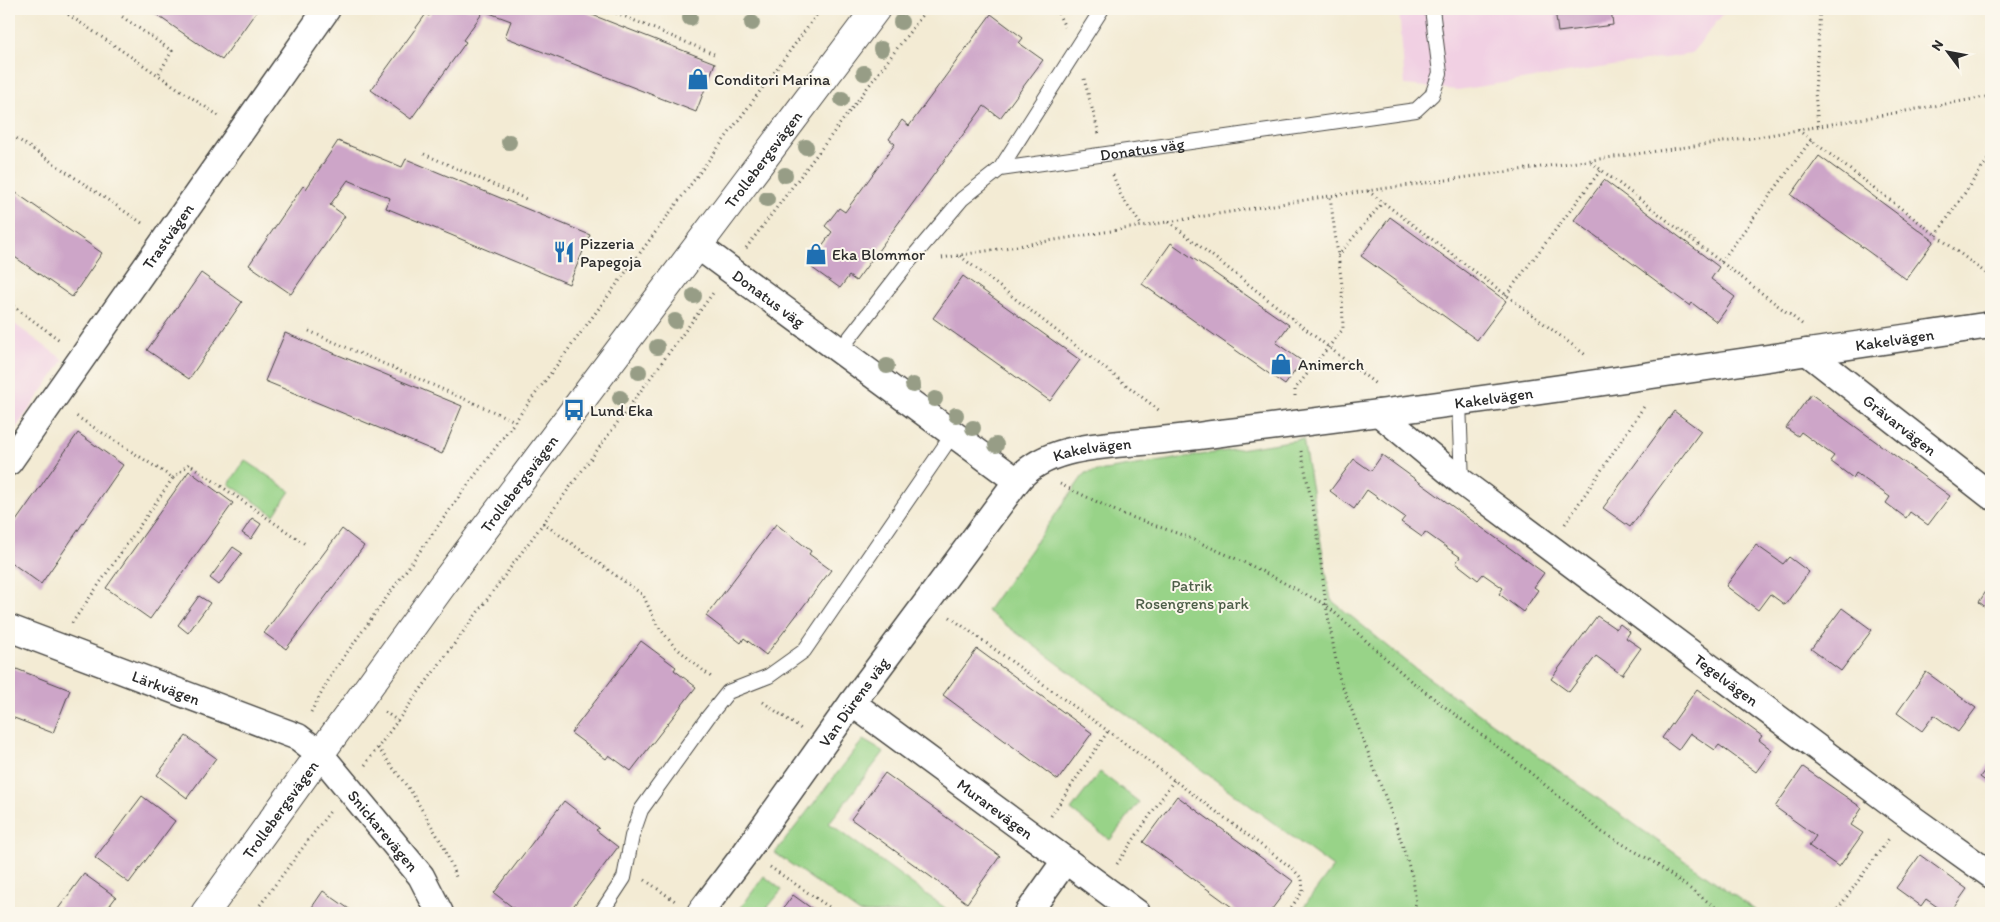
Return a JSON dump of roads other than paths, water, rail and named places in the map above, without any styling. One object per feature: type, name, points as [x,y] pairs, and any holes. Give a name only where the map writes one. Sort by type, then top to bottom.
[{"type":"street","name":"Trastvägen","points":[[9,462],[327,9]]},
{"type":"street","name":"Trollebergsvägen","points":[[204,913],[441,587],[876,9]]},
{"type":"street","name":"Donatus väg","points":[[698,246],[953,434],[1013,487]]},
{"type":"street","name":"Kakelvägen","points":[[1013,487],[1025,471],[1038,464],[1091,446],[1149,442],[1297,424],[1380,401],[1459,403],[1991,325]]},
{"type":"street","name":"Grävarvägen","points":[[1807,352],[1991,496]]},
{"type":"street","name":"Tegelvägen","points":[[1380,401],[1462,482],[1906,814],[1991,875]]},
{"type":"street","name":"Van Dürens väg","points":[[700,913],[1013,487]]},
{"type":"street","name":"Lärkvägen","points":[[9,628],[298,737],[320,754]]},
{"type":"street","name":"Murarevägen","points":[[852,704],[1137,913]]},
{"type":"street","name":"Snickarevägen","points":[[320,754],[421,876],[440,913]]},
{"type":"street","points":[[1028,913],[1065,861]]},
{"type":"lane","points":[[840,350],[907,264],[962,200],[1000,169],[1102,9]]},
{"type":"lane","name":"Donatus väg","points":[[1000,169],[1416,110],[1432,95],[1440,73],[1432,9]]},
{"type":"lane","points":[[1459,403],[1462,482]]},
{"type":"lane","points":[[601,913],[624,878],[632,836],[641,810],[728,692],[769,676],[804,651],[953,434]]},
{"type":"place","name":"Conditori Marina","points":[[698,79]]},
{"type":"place","name":"Pizzeria Papegoja","points":[[564,252]]},
{"type":"place","name":"Eka Blommor","points":[[816,254]]},
{"type":"place","name":"Animerch","points":[[1281,364]]},
{"type":"place","name":"Lund Eka","points":[[574,410]]},
{"type":"park label","name":"Patrik Rosengrens park","points":[[1192,594]]}]
